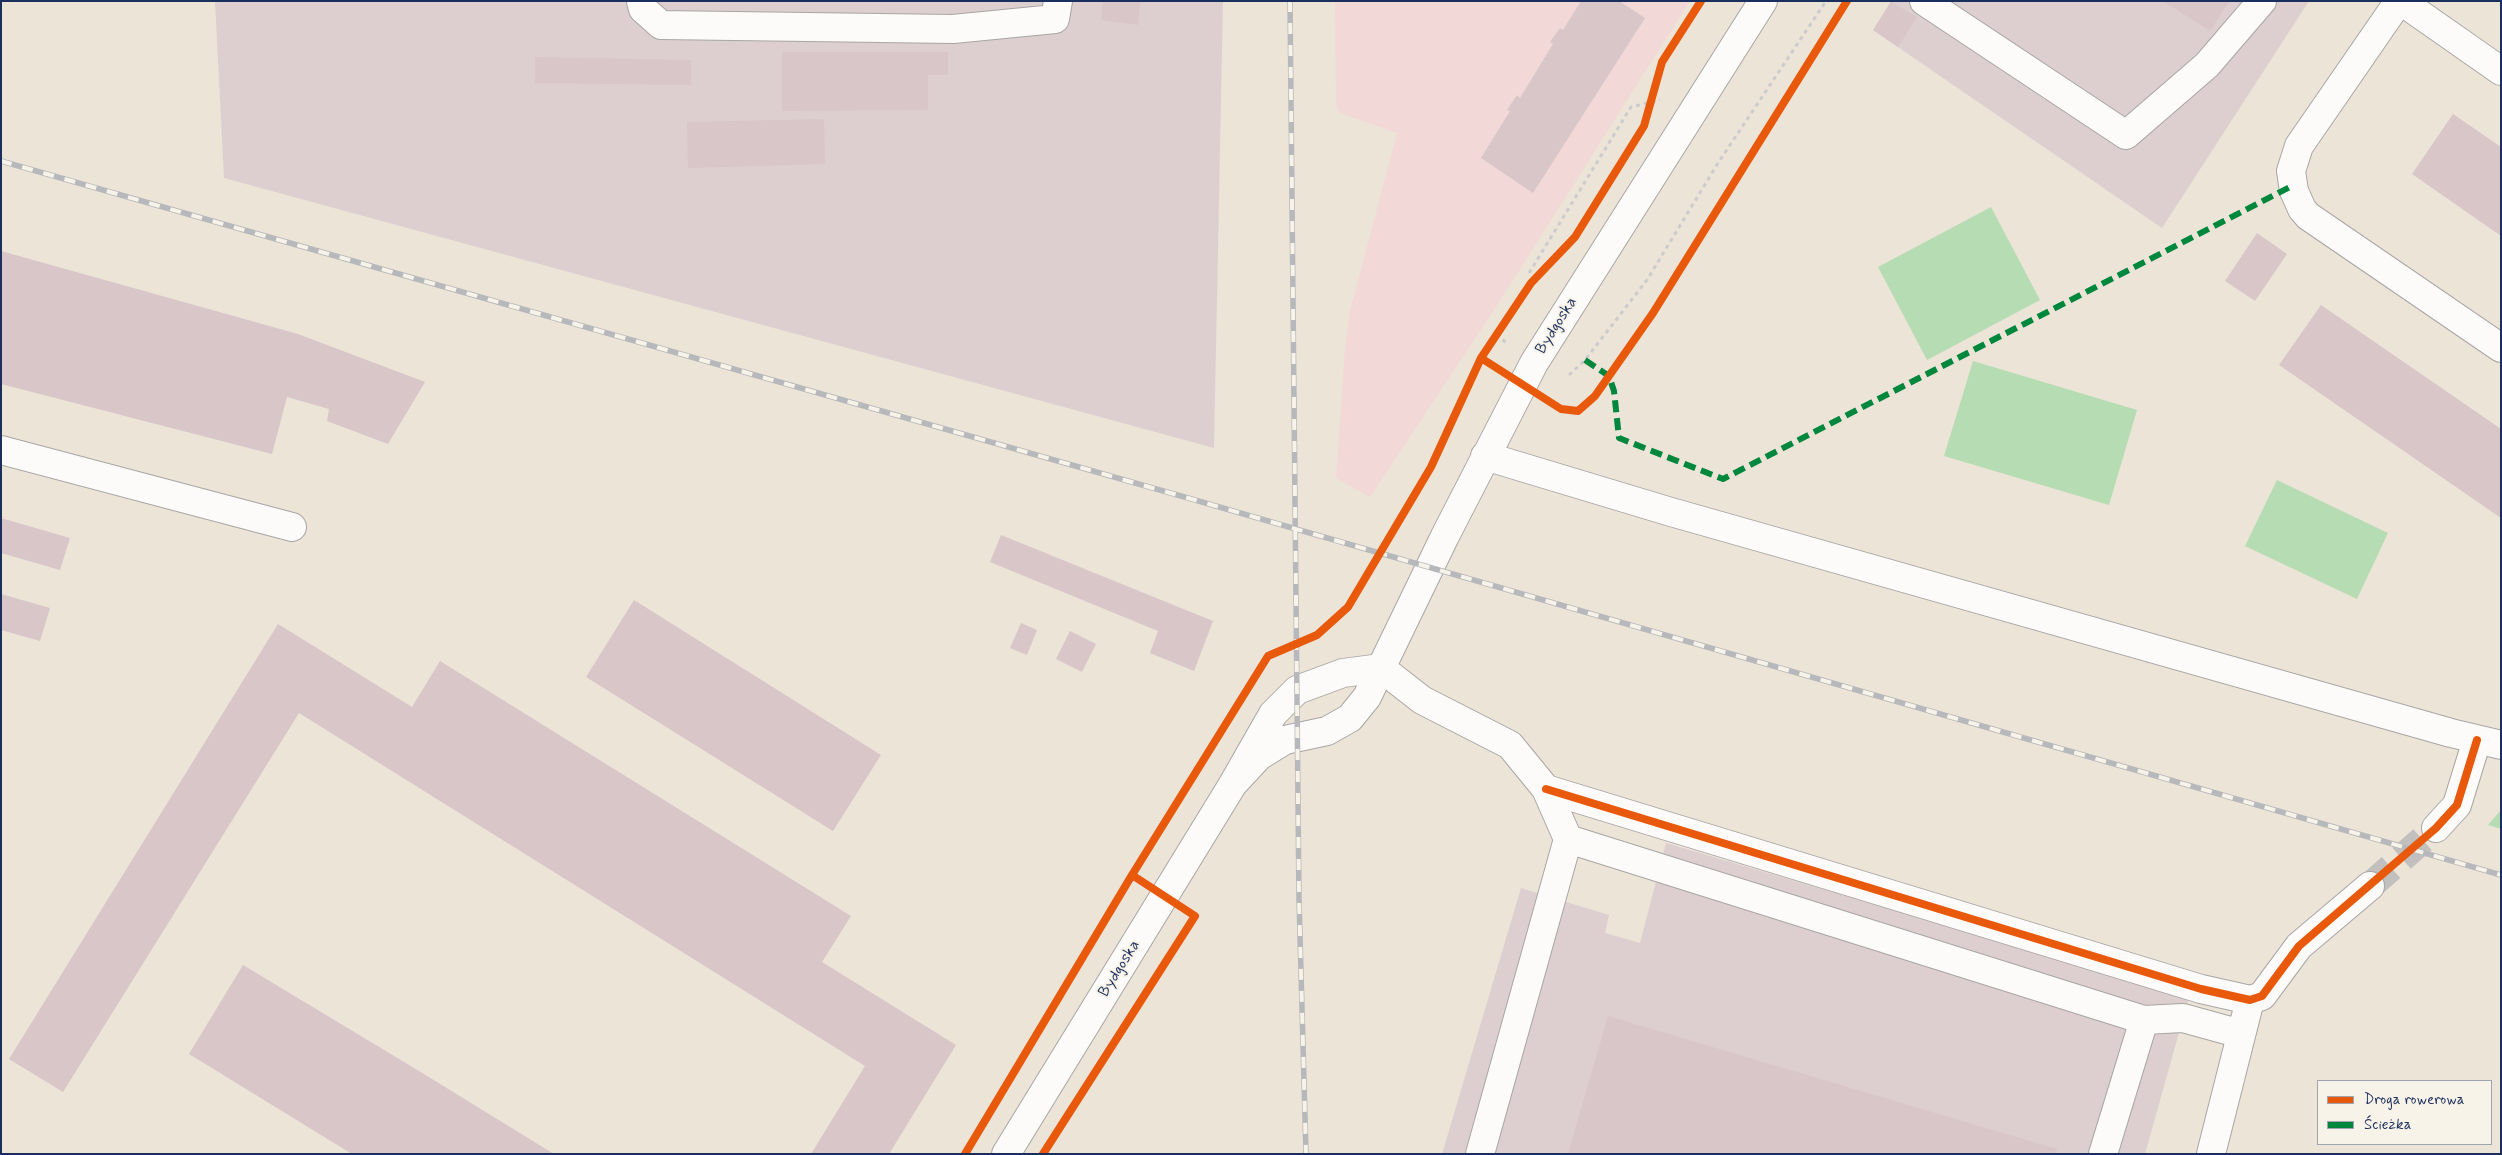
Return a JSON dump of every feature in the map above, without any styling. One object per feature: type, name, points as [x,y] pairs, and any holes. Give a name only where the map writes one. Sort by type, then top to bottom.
[{"type":"street","points":[[641,1],[643,9],[660,25],[954,29],[1054,19],[1058,1]]},
{"type":"street","name":"Bydgoska","points":[[1233,784],[1259,756],[1285,740],[1327,732],[1350,718],[1367,697],[1485,456],[1534,363],[1763,1]]},
{"type":"street","points":[[1924,1],[2126,135],[2207,65],[2262,1]]},
{"type":"street","points":[[2501,71],[2400,1],[2299,146],[2291,171],[2294,191],[2302,209],[2308,216],[2501,348]]},
{"type":"street","points":[[1,450],[292,527]]},
{"type":"street","points":[[1485,456],[1680,515],[2489,742],[2457,805],[2436,828]]},
{"type":"street","points":[[1381,668],[1422,700],[1510,745],[1546,789],[1568,839],[1480,1154]]},
{"type":"street","name":"Bydgoska","points":[[1006,1154],[1274,714],[1297,690],[1343,673],[1381,668]]},
{"type":"street","points":[[1546,789],[2201,989],[2250,1000],[2262,996],[2299,946],[2370,886]]},
{"type":"street","points":[[1568,839],[2144,1020],[2183,1018],[2241,1034]]},
{"type":"street","points":[[2211,1154],[2250,1000]]},
{"type":"street","points":[[2103,1154],[2144,1020]]},
{"type":"path","points":[[1496,335],[1534,363],[1564,379],[1585,360],[1647,280],[1718,163],[1826,1]]},
{"type":"path","points":[[1529,273],[1631,107],[1660,100],[1666,92]]},
{"type":"path","points":[[1530,283],[1537,277]]},
{"type":"shaded area","points":[[215,1],[1223,1],[1214,448],[224,178]]},
{"type":"shaded area","points":[[1335,1],[1690,1],[1494,310],[1370,497],[1336,478],[1345,347],[1350,311],[1397,133],[1340,113],[1336,105]]},
{"type":"shaded area","points":[[1891,1],[2309,1],[2162,228],[1873,30]]},
{"type":"shaded area","points":[[1666,843],[2189,997],[2145,1154],[1442,1154],[1521,888],[1609,915],[1605,933],[1640,943]]},
{"type":"green space","points":[[1991,207],[2040,300],[1927,360],[1878,267]]},
{"type":"green space","points":[[1973,361],[2137,410],[2109,505],[1944,456]]},
{"type":"green space","points":[[2277,480],[2388,533],[2357,599],[2245,546]]},
{"type":"green space","points":[[2501,810],[2501,829],[2488,825]]},
{"type":"building","points":[[1103,1],[1140,1],[1138,25],[1101,20]]},
{"type":"building","points":[[1581,1],[1619,1],[1645,18],[1533,193],[1481,158],[1510,111],[1507,110],[1517,95],[1520,98],[1553,44],[1550,42],[1560,28],[1563,30]]},
{"type":"building","points":[[2163,1],[2229,1],[2210,31]]},
{"type":"building","points":[[1891,2],[1917,17],[1898,47],[1873,30]]},
{"type":"building","points":[[782,52],[948,52],[948,75],[928,75],[928,110],[782,111]]},
{"type":"building","points":[[535,57],[691,60],[691,85],[535,83]]},
{"type":"building","points":[[2453,114],[2501,147],[2501,236],[2412,174]]},
{"type":"building","points":[[824,119],[825,164],[688,168],[687,122]]},
{"type":"building","points":[[2257,233],[2287,254],[2255,301],[2225,281]]},
{"type":"building","points":[[1,251],[298,334],[425,382],[388,444],[327,421],[329,409],[287,397],[272,454],[1,384]]},
{"type":"building","points":[[2321,305],[2501,429],[2501,518],[2279,365]]},
{"type":"building","points":[[1,518],[70,538],[60,570],[1,553]]},
{"type":"building","points":[[1001,535],[1213,621],[1194,671],[1150,653],[1158,631],[990,562]]},
{"type":"building","points":[[1,594],[50,608],[40,641],[1,630]]},
{"type":"building","points":[[634,600],[881,755],[833,831],[586,677]]},
{"type":"building","points":[[1021,623],[1037,630],[1027,655],[1010,648]]},
{"type":"building","points":[[278,624],[412,707],[440,661],[851,916],[822,962],[956,1045],[889,1154],[811,1154],[865,1066],[299,713],[63,1092],[9,1059]]},
{"type":"building","points":[[1070,631],[1096,644],[1082,672],[1056,659]]},
{"type":"building","points":[[243,965],[554,1154],[352,1154],[189,1054]]},
{"type":"building","points":[[1608,1016],[2057,1149],[2056,1154],[1568,1154]]},
{"type":"tunnel","points":[[2370,886],[2436,828]]},
{"type":"railway","points":[[1290,1],[1299,899],[1306,1154]]},
{"type":"railway","points":[[1,161],[1188,498],[2501,875]]},
{"type":"marked path","points":[[1585,360],[1609,376],[1614,391],[1619,438],[1723,479],[2292,186]]},
{"type":"cycle path","points":[[1132,875],[1268,656],[1317,635],[1348,607],[1431,467],[1481,358],[1531,283],[1575,237],[1644,126],[1662,62],[1701,1]]},
{"type":"cycle path","points":[[1481,358],[1561,409],[1578,411],[1595,396],[1653,313],[1847,1]]},
{"type":"cycle path","points":[[1546,789],[2201,989],[2250,1000],[2262,996],[2299,946],[2436,828],[2457,805],[2477,740]]},
{"type":"cycle path","points":[[965,1154],[1132,875],[1195,916],[1043,1154]]}]
